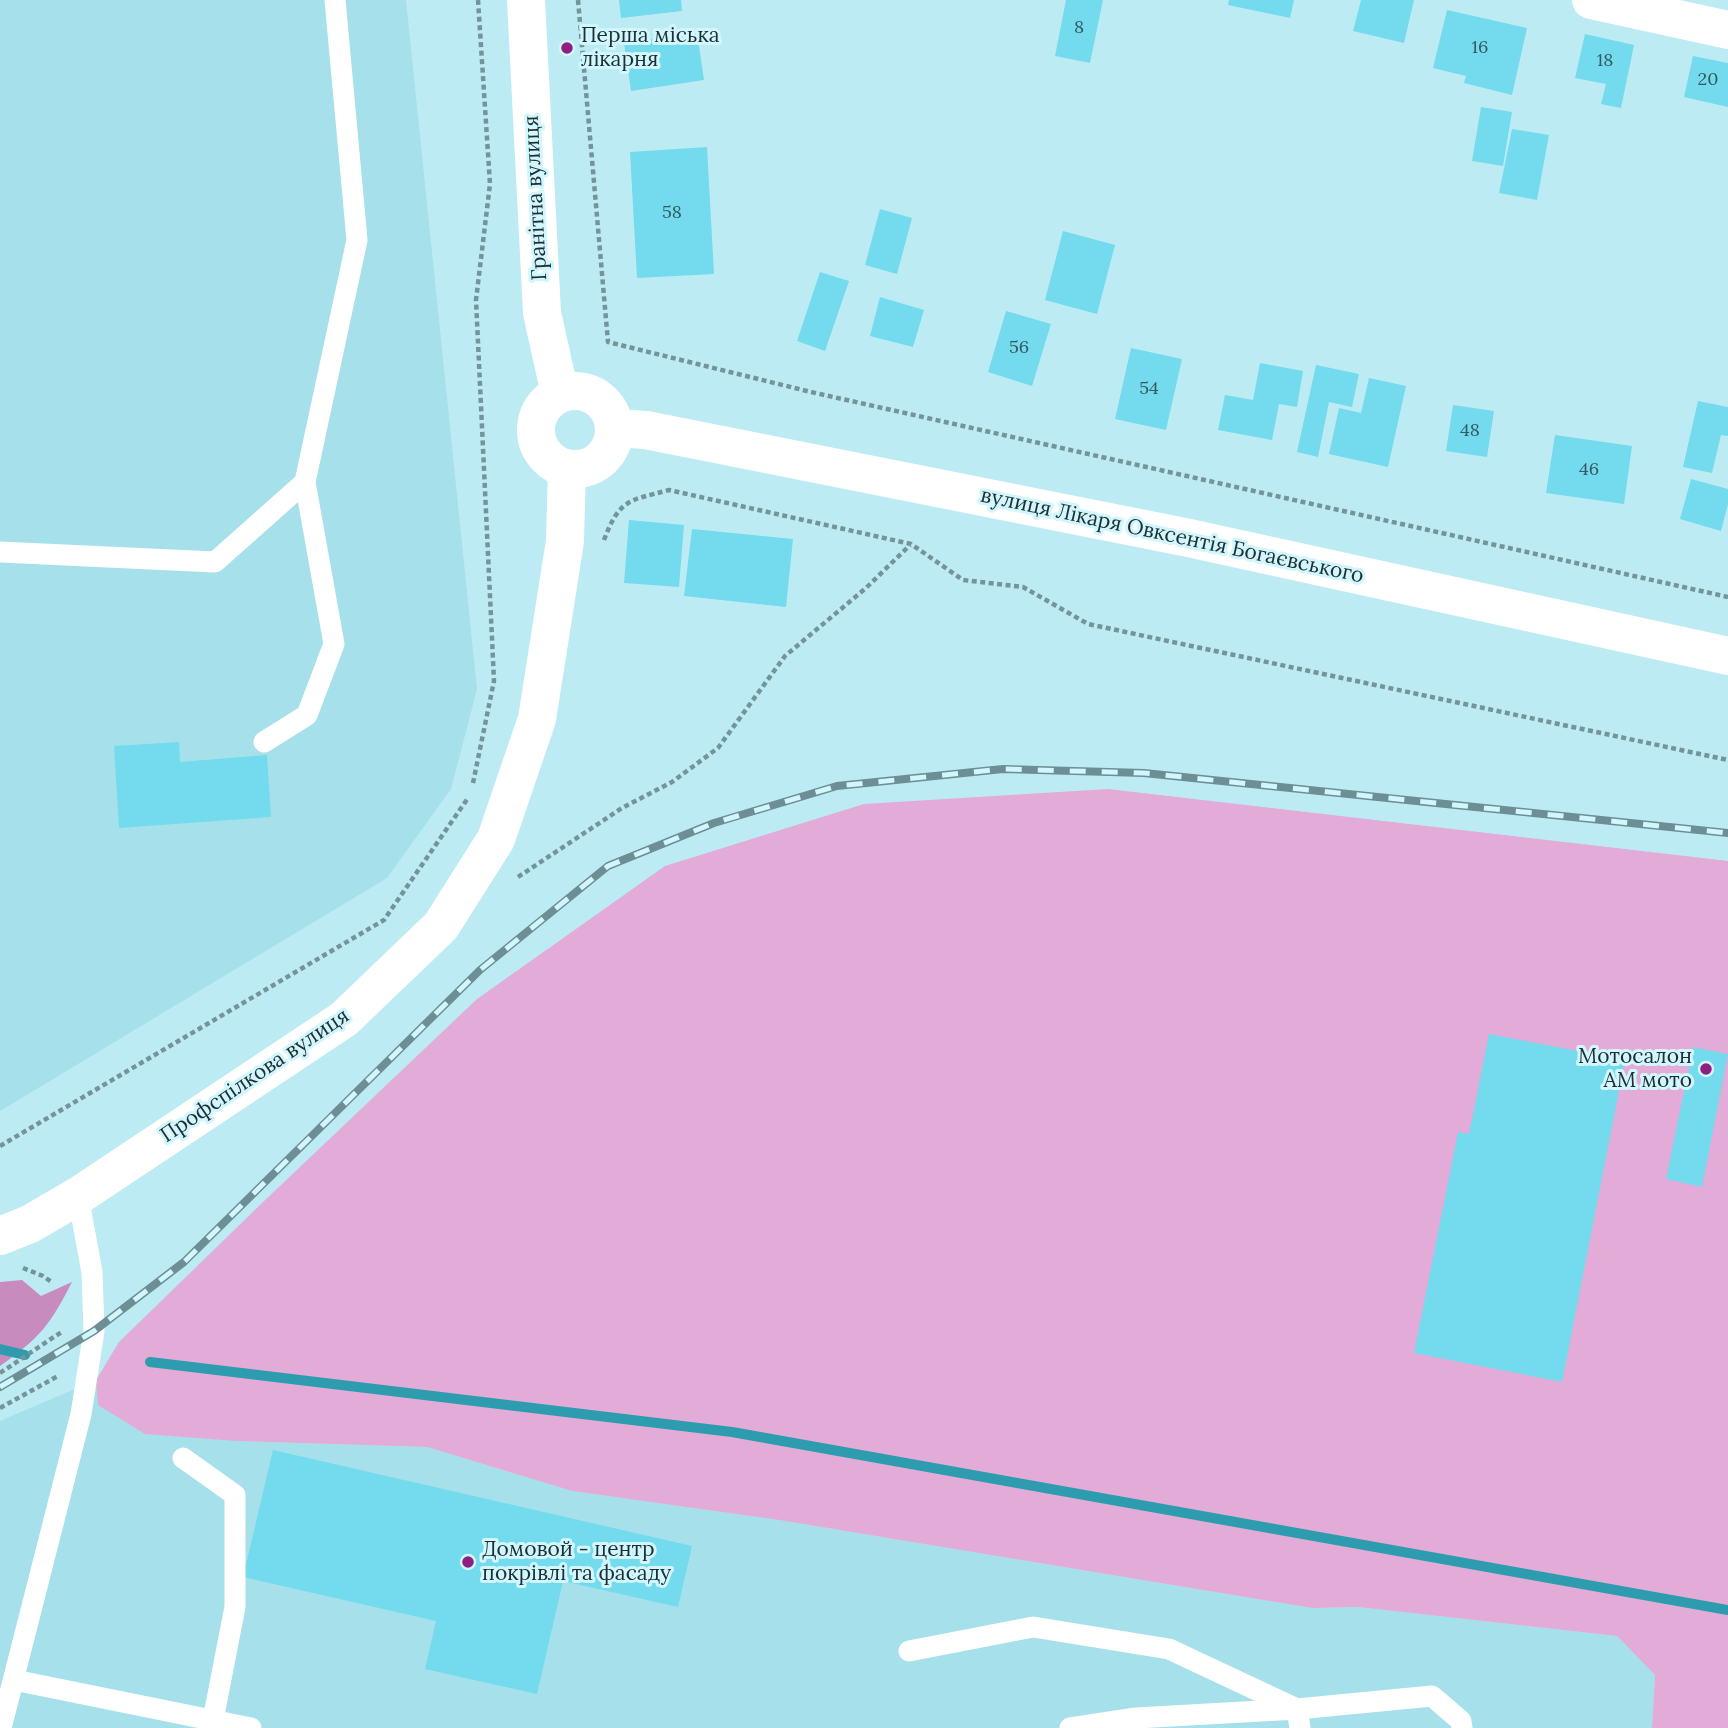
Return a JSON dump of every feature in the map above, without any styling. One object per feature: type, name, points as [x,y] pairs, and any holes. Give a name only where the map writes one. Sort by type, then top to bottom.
[{"type":"street","name":"Гранітна вулиця","points":[[526,0],[542,313],[560,394]]},
{"type":"street","points":[[1591,0],[1728,30]]},
{"type":"street","points":[[572,390],[585,392],[606,405],[612,416],[614,429],[607,453],[597,463],[584,468],[568,468],[559,466],[540,448],[536,422],[541,410],[560,394],[572,390]]},
{"type":"street","name":"вулиця Лікаря Овксентія Богаєвського","points":[[614,429],[646,430],[1175,535],[1728,656]]},
{"type":"street","name":"Профспілкова вулиця","points":[[6,1252],[30,1224],[78,1196],[344,1020],[441,926],[496,839],[537,719],[565,541],[568,468]]},
{"type":"lane","points":[[264,742],[307,715],[334,644],[305,482],[356,240],[335,0]]},
{"type":"lane","points":[[0,552],[215,562],[305,482]]},
{"type":"lane","points":[[1,1728],[81,1414],[94,1331],[92,1272],[78,1196]]},
{"type":"lane","points":[[183,1458],[235,1495],[235,1607],[213,1720]]},
{"type":"lane","points":[[909,1651],[1033,1627],[1169,1649],[1298,1719]]},
{"type":"lane","points":[[14,1679],[251,1728]]},
{"type":"lane","points":[[1070,1728],[1136,1718],[1298,1719],[1432,1696],[1461,1721],[1462,1728]]},
{"type":"path","points":[[0,1146],[384,920],[468,798],[494,681],[476,300],[490,184],[478,0]]},
{"type":"path","points":[[578,0],[608,342],[825,395],[1728,597]]},
{"type":"path","points":[[603,542],[612,519],[629,500],[669,490],[911,544],[963,580],[1023,587],[1088,624],[1728,760]]},
{"type":"path","points":[[509,883],[622,808],[672,782],[718,748],[785,656],[866,588],[911,544]]},
{"type":"path","points":[[6,1252],[24,1268],[53,1283]]},
{"type":"path","points":[[0,1373],[62,1332],[92,1272]]},
{"type":"path","points":[[0,1408],[90,1358]]},
{"type":"shaded area","points":[[0,0],[406,0],[477,689],[451,789],[387,878],[0,1111]]},
{"type":"shaded area","points":[[1108,789],[1728,861],[1728,1728],[1652,1728],[1655,1675],[1617,1636],[1358,1607],[1312,1608],[779,1520],[572,1491],[427,1447],[237,1441],[145,1434],[98,1405],[96,1380],[119,1342],[262,1203],[477,999],[665,866],[864,804]]},
{"type":"shaded area","points":[[22,1280],[41,1296],[72,1282],[43,1330],[0,1366],[0,1282]]},
{"type":"shaded area","points":[[96,1380],[237,1441],[427,1447],[572,1491],[779,1520],[1312,1608],[1358,1607],[1617,1636],[1655,1675],[1652,1728],[0,1728],[0,1421]]},
{"type":"building","points":[[619,0],[681,0],[682,11],[621,18]]},
{"type":"building","points":[[1066,0],[1103,0],[1090,63],[1055,56]]},
{"type":"building","points":[[1229,0],[1294,0],[1290,18],[1228,5]]},
{"type":"building","points":[[1361,0],[1414,0],[1404,43],[1353,31]]},
{"type":"building","points":[[1447,10],[1527,28],[1512,95],[1464,83],[1466,76],[1433,68]]},
{"type":"building","points":[[697,33],[704,80],[631,91],[624,43]]},
{"type":"building","points":[[1585,34],[1634,45],[1621,108],[1601,104],[1606,84],[1575,78]]},
{"type":"building","points":[[1693,56],[1728,63],[1728,107],[1684,97]]},
{"type":"building","points":[[1481,107],[1512,112],[1503,166],[1472,161]]},
{"type":"building","points":[[1512,129],[1549,135],[1537,200],[1499,193]]},
{"type":"building","points":[[707,147],[714,274],[637,278],[630,152]]},
{"type":"building","points":[[880,209],[912,218],[897,274],[865,265]]},
{"type":"building","points":[[1063,231],[1115,245],[1097,314],[1045,300]]},
{"type":"building","points":[[820,272],[849,281],[825,351],[797,341]]},
{"type":"building","points":[[880,297],[924,310],[913,347],[870,336]]},
{"type":"building","points":[[1006,311],[1051,324],[1032,386],[988,372]]},
{"type":"building","points":[[1131,348],[1182,359],[1166,430],[1115,419]]},
{"type":"building","points":[[1260,363],[1303,371],[1297,407],[1279,404],[1272,440],[1218,430],[1225,395],[1253,400]]},
{"type":"building","points":[[1316,365],[1359,374],[1352,407],[1329,402],[1318,457],[1297,452]]},
{"type":"building","points":[[1369,378],[1406,386],[1388,467],[1329,454],[1339,408],[1361,413]]},
{"type":"building","points":[[1698,401],[1728,407],[1728,436],[1721,435],[1712,473],[1683,467]]},
{"type":"building","points":[[1453,405],[1494,411],[1487,457],[1446,451]]},
{"type":"building","points":[[1555,435],[1632,446],[1624,504],[1546,493]]},
{"type":"building","points":[[1691,479],[1728,489],[1728,504],[1721,531],[1680,519]]},
{"type":"building","points":[[629,520],[684,525],[679,587],[624,583]]},
{"type":"building","points":[[692,529],[793,539],[786,607],[684,596]]},
{"type":"building","points":[[179,742],[180,762],[267,755],[271,817],[119,828],[114,746]]},
{"type":"building","points":[[1489,1034],[1625,1060],[1562,1382],[1414,1353],[1458,1132],[1469,1134]]},
{"type":"building","points":[[1693,1047],[1728,1054],[1702,1187],[1666,1179]]},
{"type":"building","name":"Домовой - центр покрівлі та фасаду","points":[[273,1450],[692,1546],[678,1607],[563,1581],[537,1694],[425,1669],[436,1621],[243,1577]]},
{"type":"waterway","points":[[0,1349],[25,1355]]},
{"type":"waterway","points":[[150,1362],[732,1432],[1728,1610]]},
{"type":"railway","points":[[0,1387],[94,1331],[184,1262],[480,970],[608,866],[714,823],[837,786],[1003,769],[1144,773],[1728,833]]},
{"type":"place","name":"Перша міська лікарня","points":[[567,48]]},
{"type":"place","name":"Мотосалон АМ мото","points":[[1706,1069]]},
{"type":"place","name":"Домовой - центр покрівлі та фасаду","points":[[468,1562]]}]
